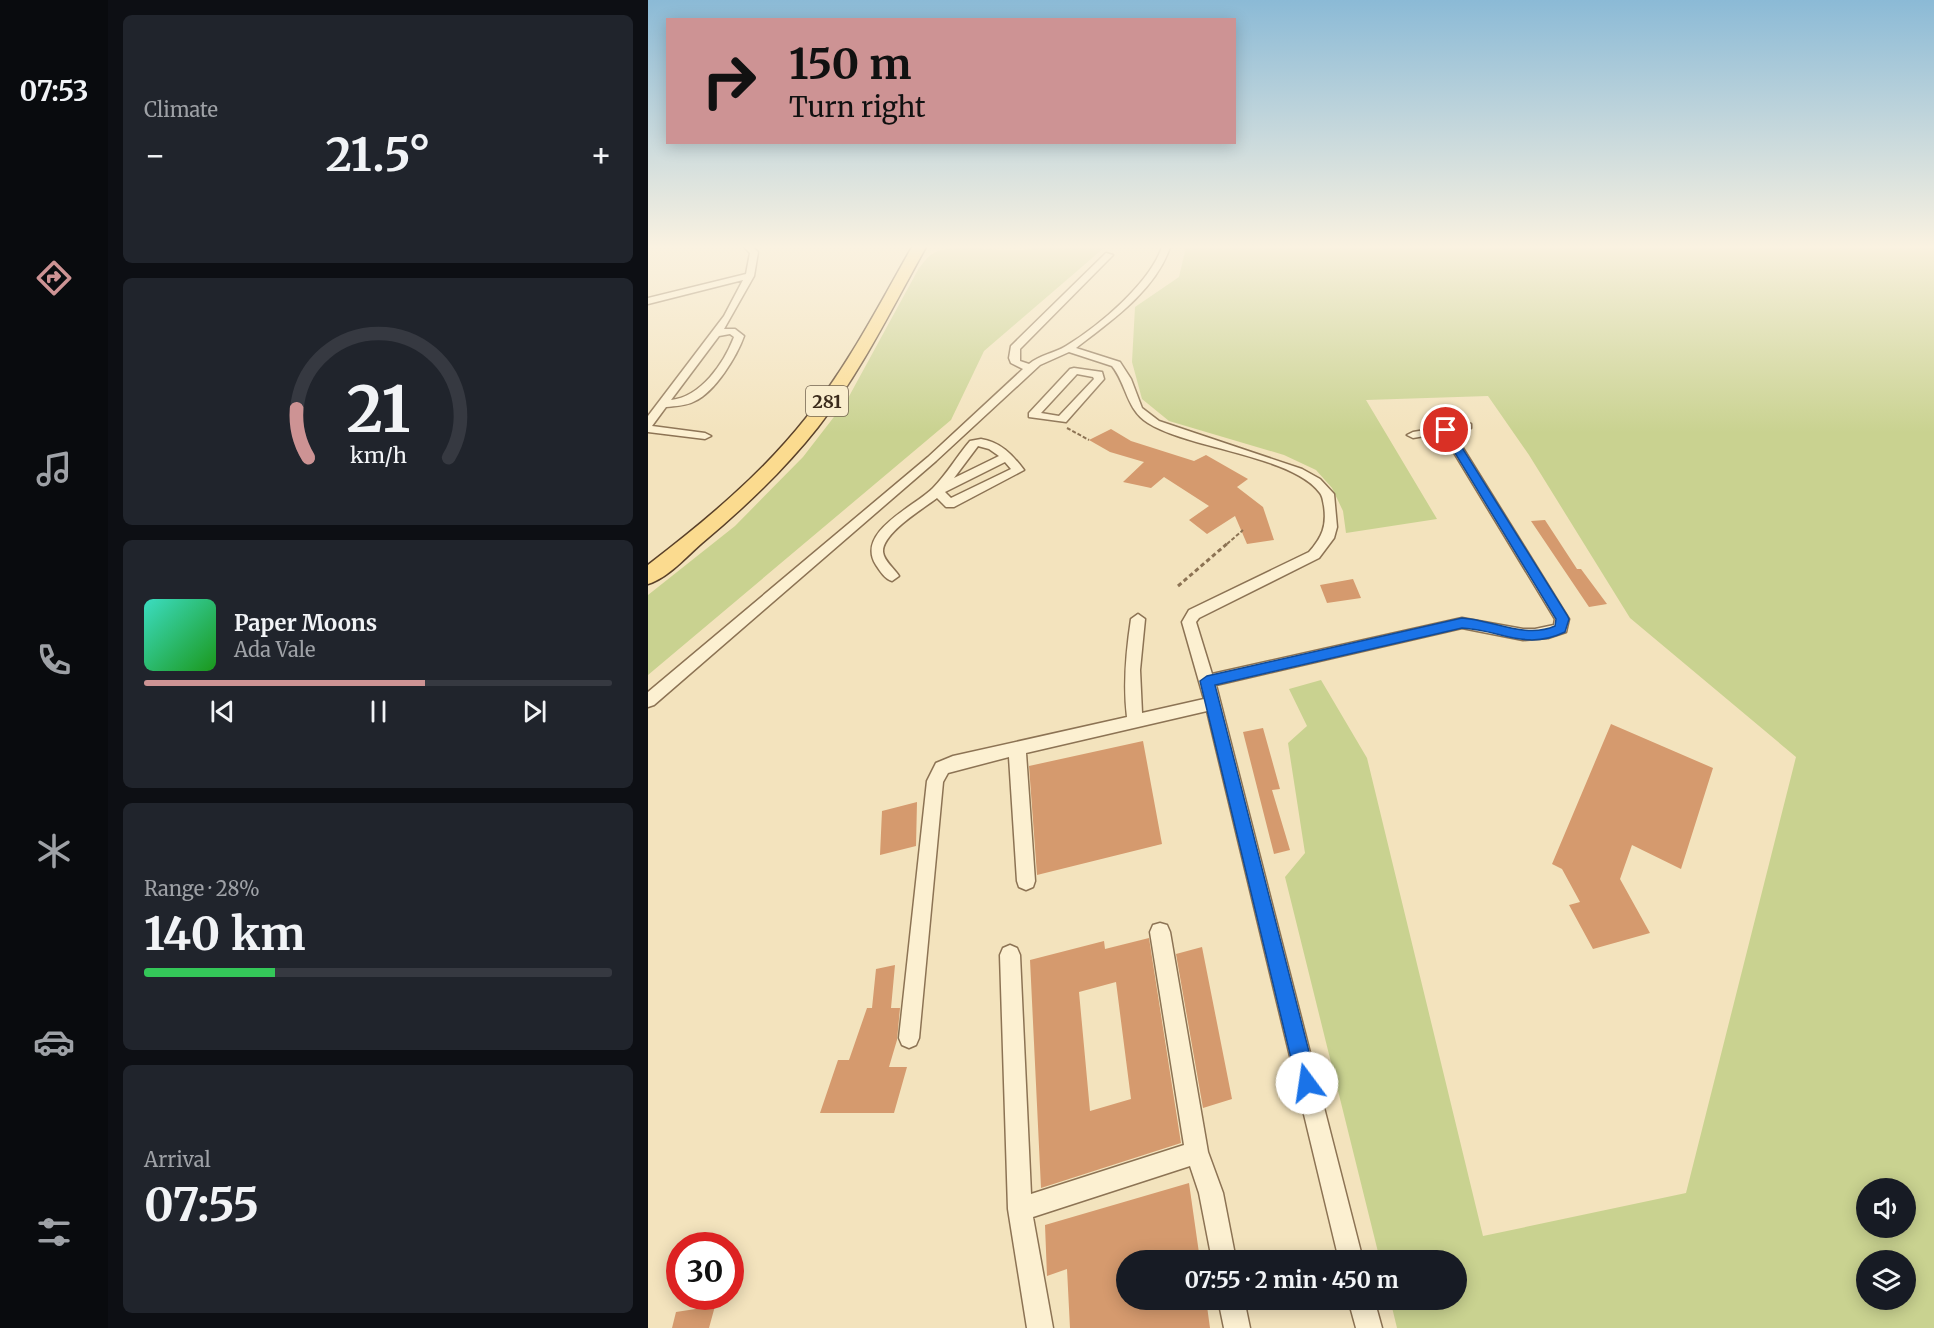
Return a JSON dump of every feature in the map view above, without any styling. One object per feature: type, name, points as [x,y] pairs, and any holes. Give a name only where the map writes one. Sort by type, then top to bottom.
[{"type":"main road","name":"281","points":[[648,576],[738,502],[795,442],[830,398],[884,309]]},
{"type":"street","points":[[648,424],[732,309]]},
{"type":"street","points":[[1030,368],[1016,363],[1015,348],[1054,309]]},
{"type":"street","points":[[648,701],[932,459],[1030,368],[1036,363],[1069,349],[1118,309]]},
{"type":"street","points":[[663,404],[685,402],[696,396],[725,362],[739,336],[732,331],[716,333]]},
{"type":"street","points":[[1069,349],[1116,364],[1121,370],[1115,383]]},
{"type":"street","points":[[1092,386],[1099,379],[1098,374],[1074,371],[1033,415],[1062,420],[1092,386],[1115,383]]},
{"type":"street","points":[[1115,383],[1133,405],[1154,422],[1311,477],[1328,493],[1333,524],[1325,542],[1314,555],[1194,614],[1189,621],[1207,681],[1349,1250]]},
{"type":"street","points":[[1413,435],[1467,426]]},
{"type":"street","points":[[648,429],[705,436]]},
{"type":"street","points":[[1207,681],[1462,623],[1479,624],[1528,636],[1550,633],[1561,628],[1562,619],[1446,430]]},
{"type":"street","points":[[892,576],[878,556],[878,542],[886,531],[937,491],[974,443],[984,442],[1007,457],[1018,470],[950,504],[937,491]]},
{"type":"street","points":[[946,446],[968,452]]},
{"type":"street","points":[[937,491],[1007,457]]},
{"type":"street","points":[[932,459],[957,467]]},
{"type":"street","points":[[1135,721],[1131,687],[1138,619]]},
{"type":"street","points":[[909,1038],[937,774],[942,768],[952,763],[1211,704]]},
{"type":"street","points":[[1017,748],[1026,881]]},
{"type":"street","points":[[1160,932],[1197,1152],[1211,1193],[1222,1250]]},
{"type":"street","points":[[1010,955],[1020,1209],[1040,1328]]},
{"type":"street","points":[[1020,1209],[1197,1152]]},
{"type":"street","points":[[1233,1310],[1237,1328]]},
{"type":"street","points":[[1364,1310],[1369,1328]]},
{"type":"path","points":[[1064,426],[1089,440]]},
{"type":"path","points":[[1178,586],[1243,530]]},
{"type":"green space","points":[[897,309],[1033,309],[984,351],[951,420],[648,675],[648,595],[735,526],[803,457],[847,400]]},
{"type":"green space","points":[[1135,309],[1934,309],[1934,1328],[1397,1328],[1393,1310],[1467,1310],[1467,1250],[1378,1250],[1285,877],[1305,853],[1288,743],[1307,726],[1289,689],[1321,680],[1367,758],[1483,1236],[1686,1193],[1796,757],[1630,618],[1529,455],[1488,396],[1366,400],[1437,519],[1346,533],[1343,511],[1332,488],[1316,470],[1284,455],[1169,421],[1142,399],[1132,362]]},
{"type":"building","points":[[1111,429],[1131,441],[1194,461],[1206,455],[1248,479],[1237,487],[1263,507],[1274,540],[1247,544],[1235,516],[1207,534],[1189,520],[1209,506],[1164,477],[1151,488],[1123,482],[1144,462],[1110,452],[1089,440]]},
{"type":"building","points":[[1545,520],[1577,569],[1581,569],[1607,604],[1589,607],[1531,521]]},
{"type":"building","points":[[1353,579],[1361,598],[1327,603],[1320,585]]},
{"type":"building","points":[[1611,724],[1713,768],[1681,869],[1632,845],[1620,879],[1650,933],[1593,949],[1569,905],[1580,902],[1562,869],[1552,864]]},
{"type":"building","points":[[1263,728],[1280,789],[1272,790],[1290,850],[1274,854],[1243,732]]},
{"type":"building","points":[[1143,741],[1162,844],[1037,875],[1029,766]]},
{"type":"building","points":[[917,802],[916,846],[880,855],[882,811]]},
{"type":"building","points":[[1149,938],[1181,1143],[1041,1188],[1030,960],[1104,941],[1105,949]],"holes":[[[1116,982],[1131,1099],[1090,1111],[1079,992]]]},
{"type":"building","points":[[1202,947],[1232,1099],[1203,1108],[1176,954]]},
{"type":"building","points":[[895,965],[891,1008],[900,1008],[897,1040],[889,1067],[907,1067],[894,1113],[820,1113],[838,1060],[849,1060],[867,1008],[872,1008],[876,969]]},
{"type":"building","points":[[1189,1183],[1199,1250],[1116,1250],[1116,1310],[1208,1310],[1210,1328],[1070,1328],[1067,1269],[1047,1276],[1045,1225]]},
{"type":"building","points":[[714,1310],[709,1328],[672,1328],[676,1312]]},
{"type":"route","points":[[1307,1083],[1207,681],[1462,623],[1479,624],[1528,636],[1550,633],[1561,628],[1562,619],[1446,430]]}]
